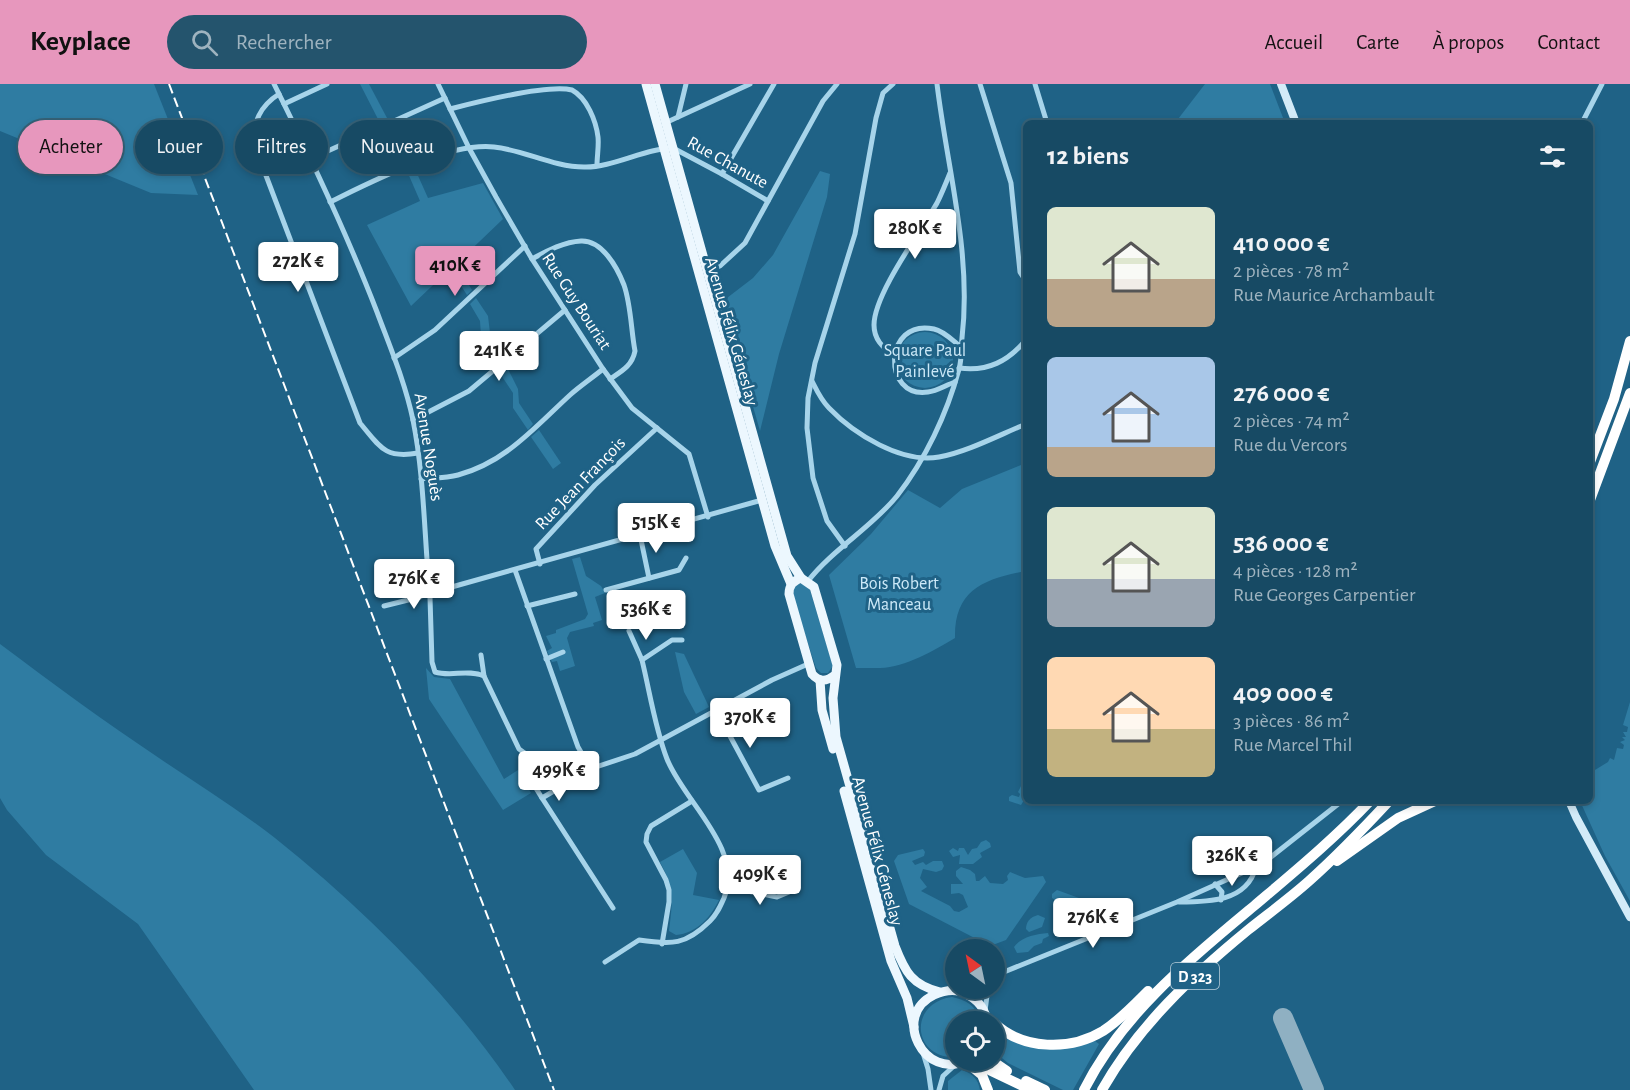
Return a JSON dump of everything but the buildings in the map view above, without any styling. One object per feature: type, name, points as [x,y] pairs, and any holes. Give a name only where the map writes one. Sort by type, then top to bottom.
[{"type":"highway","points":[[1593,454],[1614,399],[1630,341]]},
{"type":"highway","points":[[1593,492],[1630,393]]},
{"type":"highway","name":"D 323","points":[[1084,1090],[1105,1053],[1167,982],[1317,853],[1367,804]]},
{"type":"highway","name":"D 323","points":[[1102,1090],[1120,1060],[1144,1028],[1171,999],[1201,970],[1308,882],[1386,804]]},
{"type":"highway","points":[[1308,882],[1398,818],[1428,804]]},
{"type":"highway","points":[[1005,1030],[1015,1037],[1038,1044],[1060,1045],[1090,1037],[1109,1026],[1189,955],[1225,930]]},
{"type":"highway","points":[[1005,1070],[1045,1090]]},
{"type":"highway","points":[[978,1071],[982,1075],[988,1090]]},
{"type":"highway","points":[[992,1071],[1032,1090]]},
{"type":"main road","name":"Avenue Félix Géneslay","points":[[646,84],[669,148],[766,499],[779,560],[791,584],[789,594],[808,664]]},
{"type":"main road","name":"Avenue Félix Géneslay","points":[[655,84],[662,124]]},
{"type":"main road","name":"Avenue Félix Géneslay","points":[[766,499],[787,556],[805,580],[814,587],[837,665],[833,711],[837,742],[895,946],[904,969],[914,980],[926,988],[940,992]]},
{"type":"main road","points":[[791,584],[805,580]]},
{"type":"main road","points":[[808,664],[812,674],[820,680],[825,681],[835,675]]},
{"type":"main road","name":"Avenue Félix Géneslay","points":[[820,680],[824,718],[867,879],[891,961],[907,998],[916,1040],[922,1051]]},
{"type":"main road","points":[[914,1027],[921,1005],[930,997],[945,992]]},
{"type":"main road","points":[[922,1051],[932,1059],[945,1064]]},
{"type":"street","name":"Avenue Noguès","points":[[274,84],[292,120]]},
{"type":"street","points":[[284,104],[327,84]]},
{"type":"street","name":"Rue Guy Bouriat","points":[[438,84],[469,148],[532,259],[603,369],[632,408],[689,454],[708,517]]},
{"type":"street","points":[[678,117],[686,84]]},
{"type":"street","points":[[662,124],[750,84]]},
{"type":"street","points":[[722,174],[774,84]]},
{"type":"street","points":[[703,272],[720,266],[745,243],[824,100],[837,84]]},
{"type":"street","points":[[845,546],[827,521],[813,478],[807,428],[812,381],[855,234],[876,118],[883,93],[893,84]]},
{"type":"street","points":[[805,580],[872,523],[897,496],[938,427],[959,368],[965,312],[965,272],[937,84]]},
{"type":"street","points":[[980,84],[1011,183],[1020,272],[1023,276]]},
{"type":"street","points":[[1035,84],[1046,120]]},
{"type":"street","points":[[1281,84],[1295,120]]},
{"type":"street","points":[[1584,120],[1602,84]]},
{"type":"street","points":[[450,109],[514,92],[557,86],[573,91],[589,108],[598,137],[597,165]]},
{"type":"street","points":[[279,94],[261,110],[253,127],[254,144],[360,423],[387,452],[401,456],[418,453]]},
{"type":"street","points":[[328,151],[445,98]]},
{"type":"street","points":[[330,202],[409,165],[469,148],[494,147],[585,167],[669,148]]},
{"type":"street","name":"Rue Chanute","points":[[669,148],[722,174],[768,201]]},
{"type":"street","points":[[894,353],[882,347],[875,333],[877,310],[897,268],[938,200],[951,172]]},
{"type":"street","name":"Avenue Noguès","points":[[317,174],[368,290],[394,358],[413,420],[421,479],[428,573],[433,588],[430,598],[432,662],[435,672],[442,674],[476,672],[484,676]]},
{"type":"street","points":[[532,259],[558,246],[582,241],[596,244],[611,260],[624,286],[635,351],[633,361],[610,379]]},
{"type":"street","points":[[394,358],[435,330],[525,246]]},
{"type":"street","points":[[413,420],[469,391],[565,310]]},
{"type":"street","points":[[955,382],[928,392],[914,391],[899,379],[894,353],[905,336],[924,328],[942,332],[961,347]]},
{"type":"street","points":[[959,368],[977,369],[998,364],[1023,343]]},
{"type":"street","points":[[421,479],[457,476],[508,453],[571,394],[603,369]]},
{"type":"street","points":[[812,381],[828,407],[852,430],[885,448],[921,459],[939,458],[1023,425]]},
{"type":"street","name":"Rue Jean François","points":[[540,564],[537,549],[595,485],[657,428]]},
{"type":"street","points":[[384,606],[420,597],[433,588],[441,590],[540,564],[766,499]]},
{"type":"street","points":[[640,535],[649,578]]},
{"type":"street","points":[[606,590],[679,570],[686,558]]},
{"type":"street","points":[[515,570],[578,747],[593,768]]},
{"type":"street","points":[[527,606],[575,594]]},
{"type":"street","points":[[605,962],[639,940],[668,944],[696,936],[717,914],[728,887],[726,861],[719,842],[675,777],[660,740],[642,660],[629,631]]},
{"type":"street","points":[[642,660],[672,640],[682,640]]},
{"type":"street","points":[[546,660],[563,652]]},
{"type":"street","points":[[481,655],[484,676],[519,749],[526,754]]},
{"type":"street","points":[[542,798],[593,768],[635,754],[772,680],[808,664]]},
{"type":"street","points":[[716,710],[759,790],[788,778]]},
{"type":"street","points":[[529,777],[613,908]]},
{"type":"street","points":[[662,944],[669,890],[646,842],[647,834],[651,826],[692,801]]},
{"type":"street","points":[[1005,972],[1256,867],[1338,804]]},
{"type":"street","points":[[1570,804],[1630,917]]},
{"type":"street","points":[[1177,902],[1221,900],[1230,897],[1250,883],[1256,867]]},
{"type":"street","points":[[1215,884],[1221,892],[1221,900]]},
{"type":"street","points":[[728,887],[777,897],[789,892]]},
{"type":"street","points":[[922,1051],[931,1090]]},
{"type":"street","points":[[939,1090],[942,1076],[949,1071]]},
{"type":"green space","points":[[0,84],[154,84],[168,120],[135,120],[135,174],[190,174],[198,195],[151,193],[105,174],[123,174],[123,120],[18,120],[18,138],[0,131]]},
{"type":"green space","points":[[360,84],[369,84],[387,118],[378,120]]},
{"type":"green space","points":[[1205,84],[1270,84],[1284,120],[1177,120]]},
{"type":"green space","points":[[820,171],[830,174],[827,197],[779,354],[760,431],[723,301],[753,278],[773,255]]},
{"type":"green space","points":[[408,174],[417,174],[428,198],[483,183],[503,219],[456,264],[472,290],[467,295],[450,269],[411,306],[367,225],[420,201]]},
{"type":"green space","points":[[476,298],[488,316],[490,333],[501,357],[496,363],[481,336],[480,321],[470,304]]},
{"type":"green space","name":"Square Paul Painlevé","points":[[920,332],[930,332],[945,340],[951,349],[953,360],[951,371],[945,380],[930,388],[920,388],[909,383],[902,376],[897,365],[897,355],[902,344],[909,337]]},
{"type":"green space","points":[[506,365],[518,389],[519,403],[533,424],[528,430],[513,408],[513,393],[499,372]]},
{"type":"green space","points":[[539,430],[561,463],[553,469],[531,437]]},
{"type":"green space","name":"Bois Robert Manceau","points":[[1023,464],[1023,572],[997,578],[974,590],[960,608],[955,638],[947,643],[900,665],[856,668],[829,575],[871,534],[908,490],[940,508],[962,489]]},
{"type":"green space","points":[[580,557],[586,576],[601,586],[605,593],[595,597],[602,620],[593,623],[594,626],[570,632],[567,638],[575,666],[560,671],[557,661],[552,662],[547,651],[552,648],[546,636],[585,619],[588,614],[572,559]]},
{"type":"green space","points":[[804,584],[810,590],[833,666],[828,673],[821,673],[816,668],[792,595],[794,587]]},
{"type":"green space","points":[[0,644],[59,688],[247,817],[309,866],[405,955],[463,1020],[515,1090],[254,1090],[138,924],[46,855],[7,810],[0,798]]},
{"type":"green space","points":[[675,652],[684,654],[709,707],[696,714],[684,692]]},
{"type":"green space","points":[[426,668],[434,677],[450,679],[504,779],[518,770],[531,793],[503,810],[429,699]]},
{"type":"green space","points":[[1630,702],[1630,901],[1605,856],[1581,804],[1593,804],[1593,771],[1608,762],[1610,758],[1614,760],[1617,748],[1623,749],[1624,745],[1620,742],[1625,740],[1622,737],[1626,737],[1623,732],[1627,732],[1628,727],[1623,725]]},
{"type":"green space","points":[[1023,782],[1021,805],[1009,801],[1012,795],[1019,797],[1018,792]]},
{"type":"green space","points":[[986,840],[991,847],[980,853],[982,857],[973,864],[959,864],[960,855],[953,857],[949,851],[953,848],[958,851],[959,848],[964,848],[968,855],[972,849],[977,848],[981,842]]},
{"type":"green space","points":[[683,849],[697,873],[693,895],[719,900],[702,924],[684,934],[676,935],[669,931],[671,895],[668,880],[660,862]]},
{"type":"green space","points":[[923,849],[924,856],[912,861],[915,865],[942,861],[944,866],[942,870],[936,872],[923,869],[920,878],[927,887],[921,891],[959,912],[968,907],[963,895],[951,894],[951,884],[963,884],[956,876],[956,871],[961,867],[975,874],[976,881],[985,876],[990,883],[1003,884],[1008,880],[1007,876],[1010,872],[1025,878],[1043,876],[1046,882],[1006,940],[976,939],[909,904],[894,861],[898,855]]},
{"type":"green space","points":[[1057,890],[1079,898],[1092,899],[1092,906],[1080,908],[1077,913],[1080,916],[1089,916],[1091,920],[1089,926],[1083,927],[1076,933],[1057,938],[1053,932],[1054,926],[1070,919],[1066,908],[1052,898],[1052,894]]},
{"type":"green space","points":[[1038,915],[1045,918],[1042,927],[1029,932],[1026,929],[1028,922]]},
{"type":"green space","points":[[1048,933],[1049,936],[1043,939],[1042,943],[1034,946],[1028,952],[1017,953],[1014,947],[1025,938]]},
{"type":"green space","points":[[959,999],[970,1004],[976,1011],[945,1011],[945,1056],[930,1049],[921,1030],[922,1019],[928,1009],[938,1001]]},
{"type":"green space","points":[[1005,1038],[1017,1041],[1095,1041],[1099,1044],[1073,1090],[1063,1090],[1005,1060]]},
{"type":"green space","points":[[961,1071],[964,1071],[974,1077],[980,1090],[948,1090],[948,1081]]},
{"type":"taxiway","points":[[1283,1018],[1314,1090]]},
{"type":"railway","points":[[169,84],[554,1090]]}]
